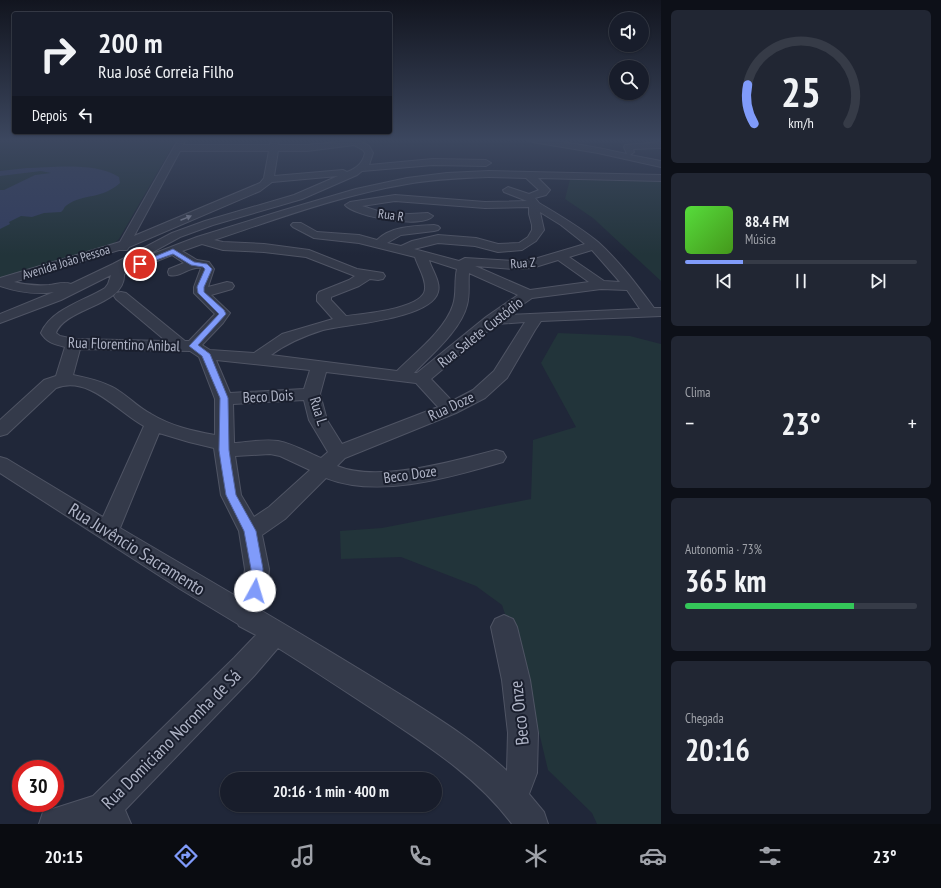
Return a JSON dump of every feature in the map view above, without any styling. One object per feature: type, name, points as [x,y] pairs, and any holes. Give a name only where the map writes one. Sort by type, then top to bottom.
[{"type":"street","points":[[116,270],[132,229],[161,178]]},
{"type":"street","name":"Avenida João Pessoa","points":[[1,282],[125,244],[266,182],[295,178]]},
{"type":"street","points":[[116,270],[152,247],[176,235],[209,223],[298,197],[339,178]]},
{"type":"street","points":[[0,319],[45,302],[86,281],[201,240],[324,201],[383,185],[427,178]]},
{"type":"street","points":[[324,201],[345,206],[395,198],[416,201],[485,205],[533,202],[545,190],[533,178]]},
{"type":"street","points":[[508,190],[533,202],[565,223],[594,245],[655,312]]},
{"type":"street","points":[[416,201],[428,216],[436,234]]},
{"type":"street","points":[[379,244],[384,238],[392,235],[436,234],[498,248],[522,246],[532,239],[538,230],[533,202]]},
{"type":"street","name":"Rua R","points":[[355,208],[396,218],[428,216]]},
{"type":"street","points":[[297,224],[314,235],[359,239],[470,266],[528,294]]},
{"type":"street","points":[[132,229],[139,232],[150,233]]},
{"type":"street","points":[[404,249],[436,234]]},
{"type":"street","points":[[201,240],[224,246],[264,248],[309,254],[343,269],[372,276],[324,295],[324,301],[343,321]]},
{"type":"street","name":"Rua Z","points":[[470,266],[524,265],[560,256],[594,245]]},
{"type":"street","points":[[173,251],[193,264]]},
{"type":"street","points":[[257,358],[274,345],[291,336],[343,321],[408,309],[420,305],[428,299],[432,292],[430,278],[421,261],[421,254]]},
{"type":"street","points":[[560,256],[600,286]]},
{"type":"street","points":[[174,272],[193,264],[205,265],[208,269],[201,287],[201,293],[222,311],[223,314],[193,348]]},
{"type":"street","points":[[401,377],[449,326],[457,315],[462,298],[462,274],[470,266]]},
{"type":"street","name":"Rua Florentino Anibal","points":[[116,270],[118,275],[116,283],[110,291],[59,319],[50,330],[49,334],[51,338],[57,341],[74,344],[193,348],[319,367],[421,379]]},
{"type":"street","points":[[1,282],[17,288],[46,290],[86,281]]},
{"type":"street","points":[[201,293],[227,286]]},
{"type":"street","name":"Rua Salete Custódio","points":[[421,379],[491,320],[528,294],[600,286],[631,286]]},
{"type":"street","points":[[0,296],[17,288]]},
{"type":"street","points":[[121,296],[193,348],[224,398],[224,447],[231,495],[250,531],[257,569],[255,591],[248,618]]},
{"type":"street","points":[[491,320],[655,312]]},
{"type":"street","name":"Rua Doze","points":[[250,531],[277,513],[331,460],[450,409],[479,394],[501,374],[528,328],[537,317]]},
{"type":"street","points":[[0,430],[50,384],[63,379],[74,344]]},
{"type":"street","name":"Rua L","points":[[319,367],[312,394],[318,420],[331,460]]},
{"type":"street","name":"Beco Doze","points":[[63,379],[70,379],[105,390],[130,409],[154,424],[193,438],[224,447],[279,448],[331,460],[343,476],[364,480],[384,479],[463,466],[496,457]]},
{"type":"street","points":[[421,379],[450,409]]},
{"type":"street","name":"Beco Dois","points":[[224,398],[312,394]]},
{"type":"street","points":[[108,530],[154,424]]},
{"type":"street","name":"Rua Juvêncio Sacramento","points":[[0,464],[248,618],[318,658],[447,741],[476,763],[512,798],[532,824]]},
{"type":"street","name":"Beco Onze","points":[[504,627],[514,674],[523,733],[522,773],[512,798]]},
{"type":"street","name":"Rua Domiciano Noronha de Sá","points":[[55,824],[109,817],[274,633]]},
{"type":"shaded area","points":[[0,178],[154,178],[119,239],[110,247],[0,279]]},
{"type":"shaded area","points":[[570,179],[661,181],[661,281],[593,218],[565,199]]},
{"type":"shaded area","points":[[558,333],[630,336],[661,344],[661,824],[597,824],[592,813],[548,770],[525,673],[502,605],[476,586],[401,557],[341,559],[340,531],[382,528],[531,499],[533,440],[576,427],[541,363]]},
{"type":"water","points":[[28,178],[119,178],[120,183],[106,192],[73,201],[61,212],[44,213],[32,217],[21,216],[9,222],[10,224],[0,229],[0,190],[4,190]]},
{"type":"route","points":[[140,264],[173,251],[193,264],[200,263],[205,265],[208,269],[207,274],[203,279],[201,293],[222,311],[223,314],[193,346],[206,354],[224,398],[224,450],[226,464],[231,495],[250,531],[257,569],[255,591]]}]
